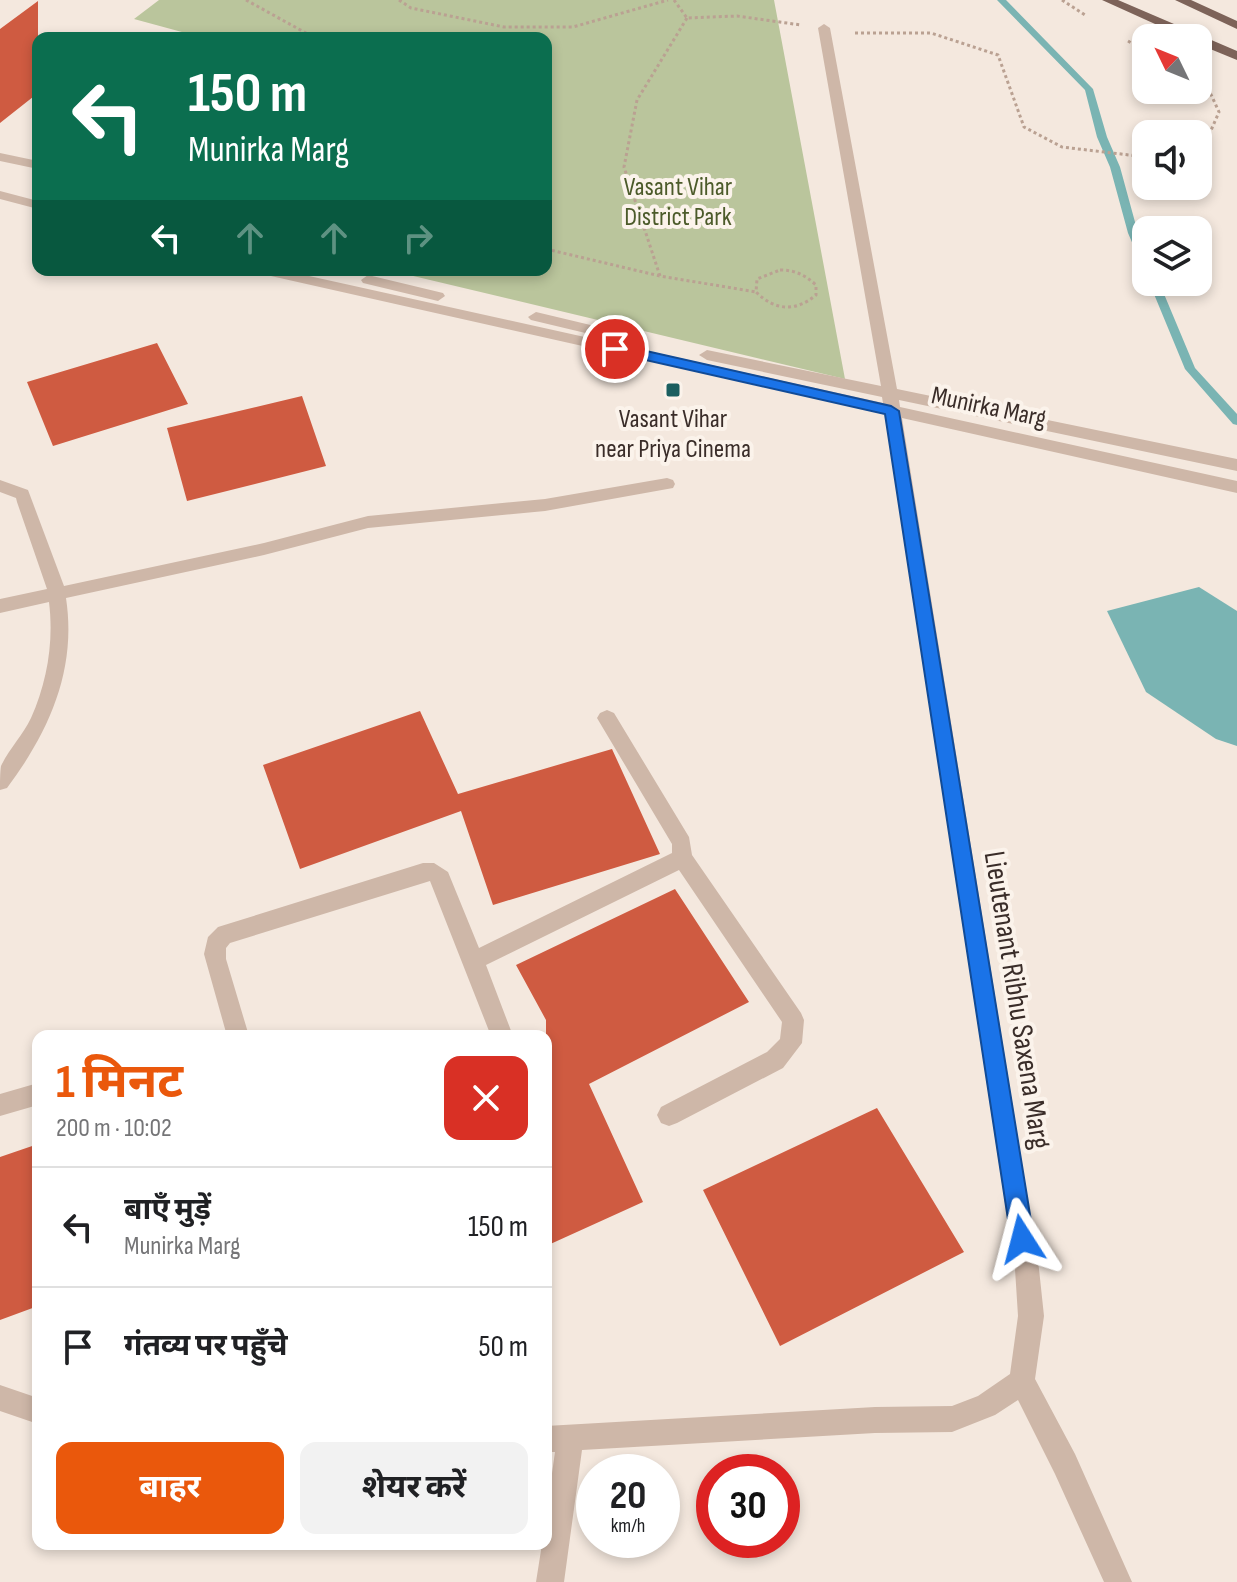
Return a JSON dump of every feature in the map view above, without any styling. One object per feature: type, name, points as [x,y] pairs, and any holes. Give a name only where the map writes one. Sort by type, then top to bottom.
[{"type":"main road","points":[[1108,0],[1164,24]]},
{"type":"main road","points":[[1181,0],[1237,25]]},
{"type":"main road","points":[[1212,45],[1237,56]]},
{"type":"street","name":"Lieutenant Ribhu Saxena Marg","points":[[824,28],[891,402],[1027,1269],[1031,1316],[1022,1381]]},
{"type":"street","points":[[0,157],[32,164]]},
{"type":"street","points":[[0,195],[30,199]]},
{"type":"street","points":[[0,208],[32,215]]},
{"type":"street","name":"Munirka Marg","points":[[291,276],[891,402],[1237,465]]},
{"type":"street","name":"Munirka Marg","points":[[347,276],[891,402],[1237,487]]},
{"type":"street","points":[[0,606],[56,591],[196,564],[368,522],[545,505],[667,484]]},
{"type":"street","points":[[0,486],[22,494],[56,591],[58,662],[48,705],[21,757],[0,782]]},
{"type":"street","points":[[607,718],[682,843],[682,857],[793,1020],[791,1043],[775,1060],[669,1115]]},
{"type":"street","points":[[475,960],[668,867],[682,857]]},
{"type":"street","points":[[235,1030],[215,959],[217,940],[226,934],[324,901],[423,872],[434,872],[441,878],[500,1030]]},
{"type":"street","points":[[0,1105],[32,1096]]},
{"type":"street","points":[[550,1582],[559,1438],[875,1420],[952,1419],[986,1406],[1022,1381],[1065,1464],[1118,1582]]},
{"type":"street","points":[[0,1398],[32,1409]]},
{"type":"path","points":[[246,0],[304,32]]},
{"type":"path","points":[[399,0],[411,8],[504,27],[573,27],[668,0]]},
{"type":"path","points":[[674,0],[687,18]]},
{"type":"path","points":[[687,18],[737,16],[866,34],[931,33],[998,55],[1024,127],[1062,147],[1132,155]]},
{"type":"path","points":[[660,276],[624,167],[637,100],[687,18]]},
{"type":"path","points":[[1212,97],[1219,112],[1212,128]]},
{"type":"path","points":[[552,250],[660,276],[756,292],[768,304],[787,308],[804,305],[816,295],[816,285],[806,274],[789,269],[770,271],[757,279],[756,292]]},
{"type":"green space","name":"Vasant Vihar District Park","points":[[159,0],[774,0],[845,379],[413,276],[552,276],[552,32],[182,32],[134,19]]},
{"type":"water","points":[[1199,587],[1237,611],[1237,746],[1216,739],[1146,692],[1107,611]]},
{"type":"building","points":[[38,1],[38,32],[32,32],[32,98],[0,123],[0,29]]},
{"type":"building","points":[[157,343],[188,404],[53,446],[27,382]]},
{"type":"building","points":[[302,396],[326,466],[187,501],[167,428]]},
{"type":"building","points":[[420,711],[458,794],[612,749],[660,854],[493,905],[461,811],[300,869],[263,765]]},
{"type":"building","points":[[675,889],[749,1002],[589,1084],[643,1202],[552,1243],[552,1030],[546,1030],[546,1020],[516,965]]},
{"type":"building","points":[[877,1108],[964,1252],[780,1346],[703,1190]]},
{"type":"building","points":[[32,1146],[32,1308],[0,1320],[0,1157]]},
{"type":"waterway","points":[[1001,0],[1089,89],[1132,229]]},
{"type":"waterway","points":[[1160,296],[1190,369],[1237,421]]},
{"type":"place","name":"Vasant Vihar near Priya Cinema","points":[[673,390]]},
{"type":"route","points":[[615,349],[891,411],[1022,1239]]}]
